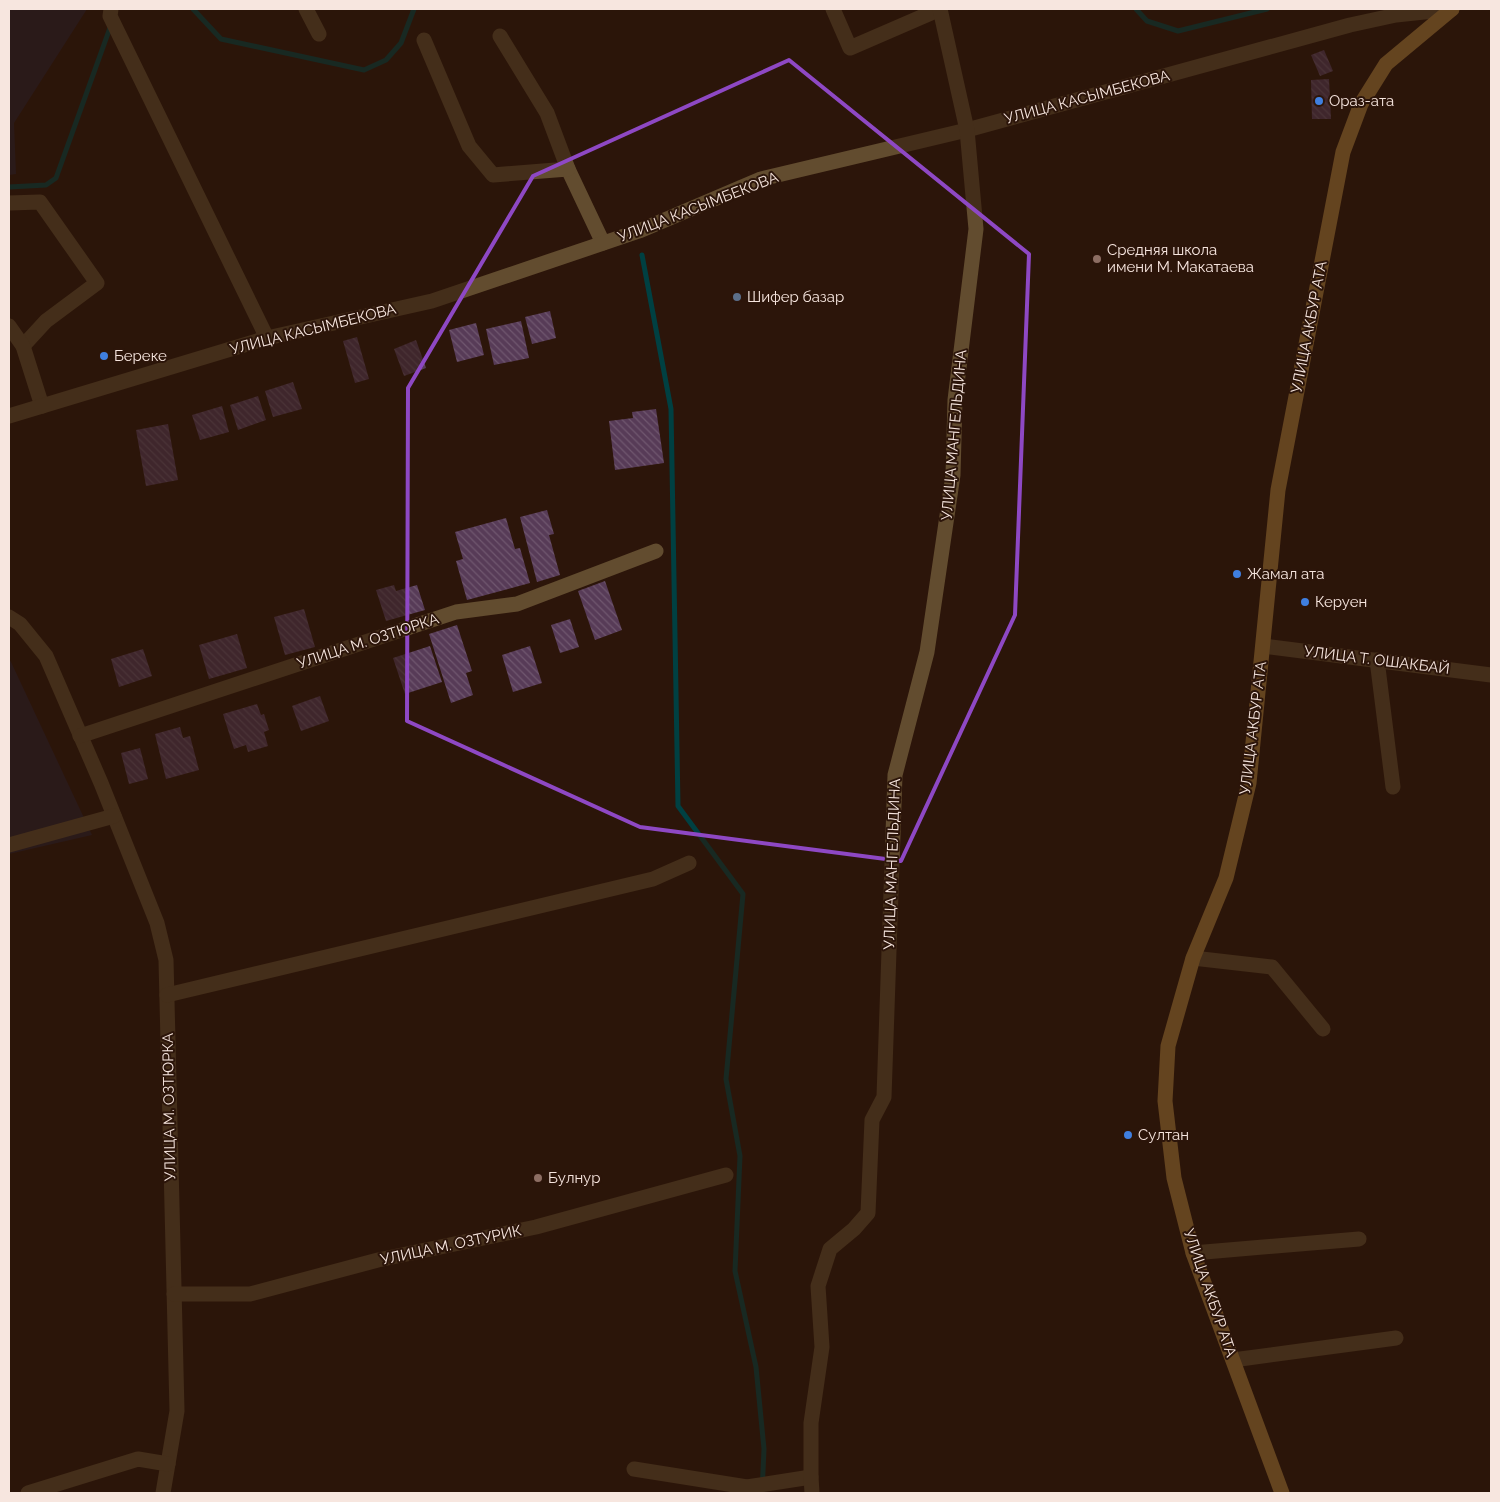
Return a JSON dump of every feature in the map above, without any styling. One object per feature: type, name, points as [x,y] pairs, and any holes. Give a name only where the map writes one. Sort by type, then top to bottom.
[{"type":"main road","name":"УЛИЦА АКБУР АТА","points":[[1282,1493],[1193,1253],[1174,1178],[1165,1101],[1168,1046],[1193,958],[1226,878],[1249,783],[1278,490],[1343,152],[1361,104],[1386,64],[1452,9]]},
{"type":"street","points":[[110,9],[110,16],[267,338]]},
{"type":"street","points":[[306,9],[319,34]]},
{"type":"street","points":[[833,9],[850,48],[940,9]]},
{"type":"street","name":"УЛИЦА МАНГЕЛЬДИНА","points":[[812,1493],[811,1423],[822,1347],[818,1286],[830,1249],[854,1229],[868,1213],[872,1120],[884,1097],[895,775],[928,642],[953,475],[955,400],[976,229],[967,130],[940,9]]},
{"type":"street","name":"УЛИЦА КАСЫМБЕКОВА","points":[[9,416],[267,338],[432,301],[639,231],[761,179],[967,130],[1350,25],[1396,15],[1452,9]]},
{"type":"street","points":[[500,36],[547,113],[568,169],[603,244]]},
{"type":"street","points":[[424,40],[469,146],[494,175],[568,169]]},
{"type":"street","points":[[9,203],[40,202],[97,284],[46,320],[23,346]]},
{"type":"street","points":[[9,326],[23,346],[42,406]]},
{"type":"street","name":"УЛИЦА М. ОЗТЮРКА","points":[[80,736],[456,612],[518,604],[656,551]]},
{"type":"street","name":"УЛИЦА М. ОЗТЮРКА","points":[[9,617],[20,624],[46,656],[157,923],[166,960],[177,1411],[163,1493]]},
{"type":"street","name":"УЛИЦА Т. ОШАКБАЙ","points":[[1263,646],[1491,675]]},
{"type":"street","points":[[1376,660],[1393,786]]},
{"type":"street","points":[[9,845],[114,816]]},
{"type":"street","points":[[166,995],[653,879],[689,863]]},
{"type":"street","points":[[1193,958],[1272,967],[1324,1028]]},
{"type":"street","name":"УЛИЦА М. ОЗТУРИК","points":[[174,1294],[250,1294],[378,1260],[536,1227],[726,1175]]},
{"type":"street","points":[[1193,1253],[1359,1239]]},
{"type":"street","points":[[1233,1360],[1396,1338]]},
{"type":"street","points":[[28,1493],[138,1459],[168,1464]]},
{"type":"street","points":[[634,1469],[747,1486],[811,1477]]},
{"type":"highlighted area","points":[[789,60],[1029,254],[1015,615],[901,861],[640,827],[407,721],[408,388],[533,176]]},
{"type":"shaded area","points":[[9,9],[87,9],[14,123],[16,174],[9,175]]},
{"type":"shaded area","points":[[9,659],[92,835],[9,854]]},
{"type":"building","points":[[1324,50],[1333,71],[1320,76],[1311,55]]},
{"type":"building","points":[[1329,79],[1331,119],[1312,119],[1311,80]]},
{"type":"building","points":[[550,311],[556,338],[532,344],[525,317]]},
{"type":"building","points":[[521,321],[529,358],[494,365],[486,329]]},
{"type":"building","points":[[476,323],[484,355],[457,362],[449,330]]},
{"type":"building","points":[[357,337],[369,379],[355,383],[343,341]]},
{"type":"building","points":[[416,340],[426,368],[404,376],[394,349]]},
{"type":"building","points":[[293,382],[302,409],[273,417],[265,391]]},
{"type":"building","points":[[258,396],[266,420],[238,430],[230,405]]},
{"type":"building","points":[[222,406],[229,432],[200,440],[192,415]]},
{"type":"building","points":[[656,409],[664,463],[615,470],[609,421],[633,418],[632,412]]},
{"type":"building","points":[[168,424],[178,480],[146,486],[136,430]]},
{"type":"building","points":[[547,510],[554,534],[549,535],[560,575],[537,582],[520,517]]},
{"type":"building","points":[[506,518],[515,549],[520,548],[530,583],[467,600],[456,561],[463,559],[455,532]]},
{"type":"building","points":[[605,581],[622,630],[595,640],[578,591]]},
{"type":"building","points":[[394,585],[396,591],[417,585],[425,610],[386,621],[376,590]]},
{"type":"building","points":[[304,609],[315,647],[285,655],[274,617]]},
{"type":"building","points":[[570,619],[579,647],[560,653],[551,625]]},
{"type":"building","points":[[457,625],[472,671],[466,673],[473,695],[451,703],[429,634]]},
{"type":"building","points":[[237,634],[247,668],[209,679],[199,645]]},
{"type":"building","points":[[430,646],[442,682],[405,694],[393,658]]},
{"type":"building","points":[[530,646],[542,683],[513,692],[502,655]]},
{"type":"building","points":[[143,649],[152,676],[119,687],[111,659]]},
{"type":"building","points":[[320,696],[329,721],[301,731],[292,706]]},
{"type":"building","points":[[257,704],[261,715],[264,714],[269,730],[264,732],[268,746],[248,752],[246,745],[234,749],[223,714]]},
{"type":"building","points":[[180,727],[183,738],[190,736],[199,770],[166,779],[155,734]]},
{"type":"building","points":[[140,748],[148,779],[129,784],[121,753]]},
{"type":"waterway","points":[[193,9],[221,39],[364,70],[386,60],[401,43],[414,9]]},
{"type":"waterway","points":[[1136,9],[1147,21],[1178,31],[1267,9]]},
{"type":"waterway","points":[[9,187],[46,185],[56,178],[111,25]]},
{"type":"waterway","points":[[642,255],[671,409],[678,806],[743,894],[726,1079],[740,1156],[735,1271],[756,1367],[764,1449],[762,1493]]},
{"type":"place","name":"Ораз-ата","points":[[1319,101]]},
{"type":"place","name":"Средняя школа имени М. Макатаева","points":[[1097,259]]},
{"type":"place","name":"Шифер базар","points":[[737,297]]},
{"type":"place","name":"Береке","points":[[104,356]]},
{"type":"place","name":"Жамал ата","points":[[1237,574]]},
{"type":"place","name":"Керуен","points":[[1305,602]]},
{"type":"place","name":"Султан","points":[[1128,1135]]},
{"type":"place","name":"Булнур","points":[[538,1178]]}]
